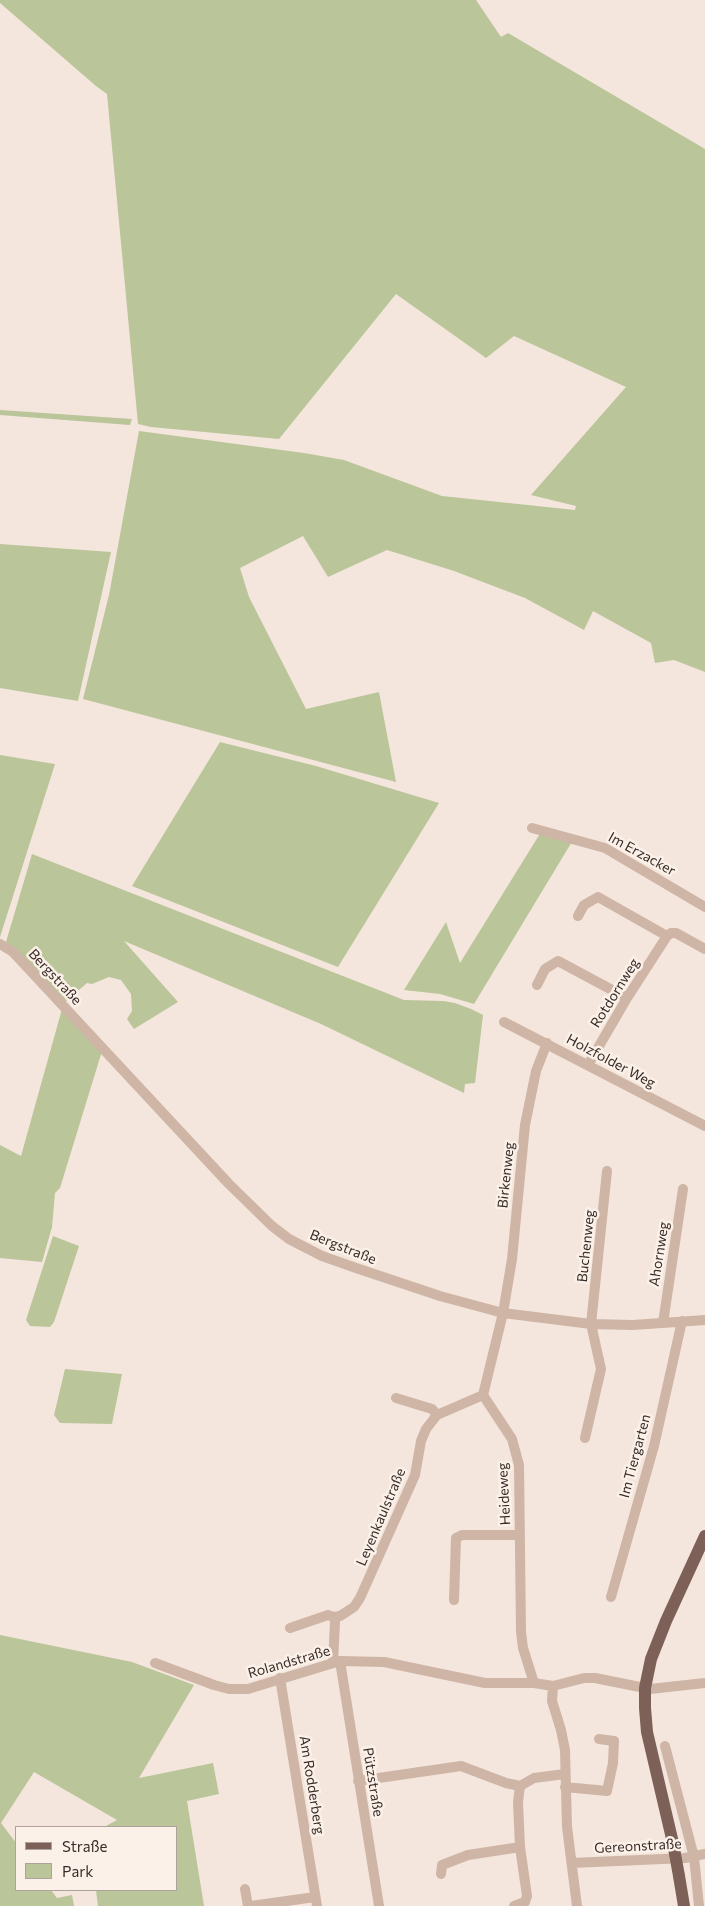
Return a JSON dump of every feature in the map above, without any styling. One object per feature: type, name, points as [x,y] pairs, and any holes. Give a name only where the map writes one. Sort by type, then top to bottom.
[{"type":"main road","points":[[684,1906],[647,1732],[645,1688],[651,1659],[705,1536]]},
{"type":"street","name":"Im Erzacker","points":[[532,828],[605,848],[705,906]]},
{"type":"street","points":[[578,916],[584,905],[598,897],[667,936],[671,933],[676,933],[703,948]]},
{"type":"street","name":"Rotdornweg","points":[[588,1065],[627,998],[667,936]]},
{"type":"street","name":"Bergstraße","points":[[0,944],[13,952],[230,1184],[278,1231],[289,1239],[331,1259],[440,1296],[503,1313],[591,1324],[632,1325],[705,1320]]},
{"type":"street","points":[[537,984],[545,969],[558,961],[627,998]]},
{"type":"street","name":"Holzfolder Weg","points":[[504,1022],[705,1126]]},
{"type":"street","name":"Birkenweg","points":[[503,1313],[512,1258],[525,1125],[536,1071],[547,1043]]},
{"type":"street","name":"Buchenweg","points":[[584,1438],[601,1369],[591,1324],[607,1171]]},
{"type":"street","name":"Ahornweg","points":[[663,1322],[683,1189]]},
{"type":"street","points":[[396,1398],[432,1409],[437,1415],[483,1395],[503,1313]]},
{"type":"street","name":"Im Tiergarten","points":[[611,1597],[654,1446],[682,1322]]},
{"type":"street","name":"Heideweg","points":[[483,1395],[512,1440],[519,1465],[520,1632],[534,1683]]},
{"type":"street","name":"Leyenkaulstraße","points":[[290,1628],[328,1615],[334,1617],[347,1612],[360,1598],[415,1475],[423,1434],[437,1415]]},
{"type":"street","points":[[454,1600],[456,1538],[462,1535],[520,1535]]},
{"type":"street","points":[[334,1617],[336,1662]]},
{"type":"street","name":"Rolandstraße","points":[[155,1664],[229,1689],[248,1689],[336,1662],[384,1662],[486,1683],[534,1683],[553,1686]]},
{"type":"street","name":"Pützstraße","points":[[336,1662],[379,1906]]},
{"type":"street","name":"Am Rodderberg","points":[[250,1906],[316,1901],[280,1678]]},
{"type":"street","points":[[577,1906],[567,1827],[564,1740],[552,1701],[553,1686],[584,1678],[595,1678],[658,1689],[705,1683]]},
{"type":"street","points":[[565,1787],[607,1791],[613,1764],[614,1741],[599,1739]]},
{"type":"street","points":[[665,1746],[694,1857],[699,1906]]},
{"type":"street","points":[[358,1781],[461,1766],[506,1783],[520,1786],[534,1778],[565,1774]]},
{"type":"street","points":[[514,1906],[525,1902],[526,1896],[520,1848],[520,1786]]},
{"type":"street","points":[[441,1874],[442,1866],[468,1855],[520,1848]]},
{"type":"street","name":"Gereonstraße","points":[[572,1863],[694,1857],[705,1854]]},
{"type":"street","points":[[245,1889],[250,1906]]},
{"type":"green space","points":[[0,0],[476,0],[501,37],[508,33],[705,149],[705,672],[674,660],[655,663],[651,643],[593,611],[584,630],[525,598],[454,571],[387,550],[328,577],[303,536],[240,568],[249,597],[306,709],[379,692],[396,782],[83,699],[109,595],[139,431],[344,460],[442,496],[575,510],[576,506],[531,495],[626,387],[514,336],[486,358],[396,294],[279,439],[151,427],[138,424],[107,94],[0,3]]},
{"type":"green space","points":[[0,410],[132,419],[130,425],[0,415]]},
{"type":"green space","points":[[0,544],[111,552],[78,701],[0,688]]},
{"type":"green space","points":[[220,742],[316,766],[439,803],[338,967],[132,886]]},
{"type":"green space","points":[[0,755],[55,764],[0,937]]},
{"type":"green space","points":[[541,832],[573,840],[474,1004],[440,994],[404,990],[446,922],[460,963]]},
{"type":"green space","points":[[32,854],[404,1000],[455,1003],[483,1015],[475,1083],[465,1084],[464,1093],[321,1024],[124,941],[178,1002],[134,1029],[127,1019],[132,1011],[131,994],[121,980],[109,977],[92,984],[87,983],[65,1002],[6,942]]},
{"type":"green space","points":[[62,1009],[102,1051],[60,1188],[55,1193],[52,1227],[42,1262],[0,1258],[0,1145],[21,1156]]},
{"type":"green space","points":[[53,1236],[79,1246],[54,1322],[50,1327],[30,1326],[26,1320]]},
{"type":"green space","points":[[65,1369],[122,1374],[112,1424],[60,1423],[54,1415]]},
{"type":"green space","points":[[0,1635],[132,1662],[194,1685],[139,1778],[213,1763],[219,1794],[187,1801],[204,1906],[98,1906],[96,1891],[178,1891],[178,1826],[106,1826],[117,1820],[34,1772],[1,1823],[15,1842],[15,1891],[52,1891],[57,1898],[72,1895],[74,1906],[0,1906]]}]
